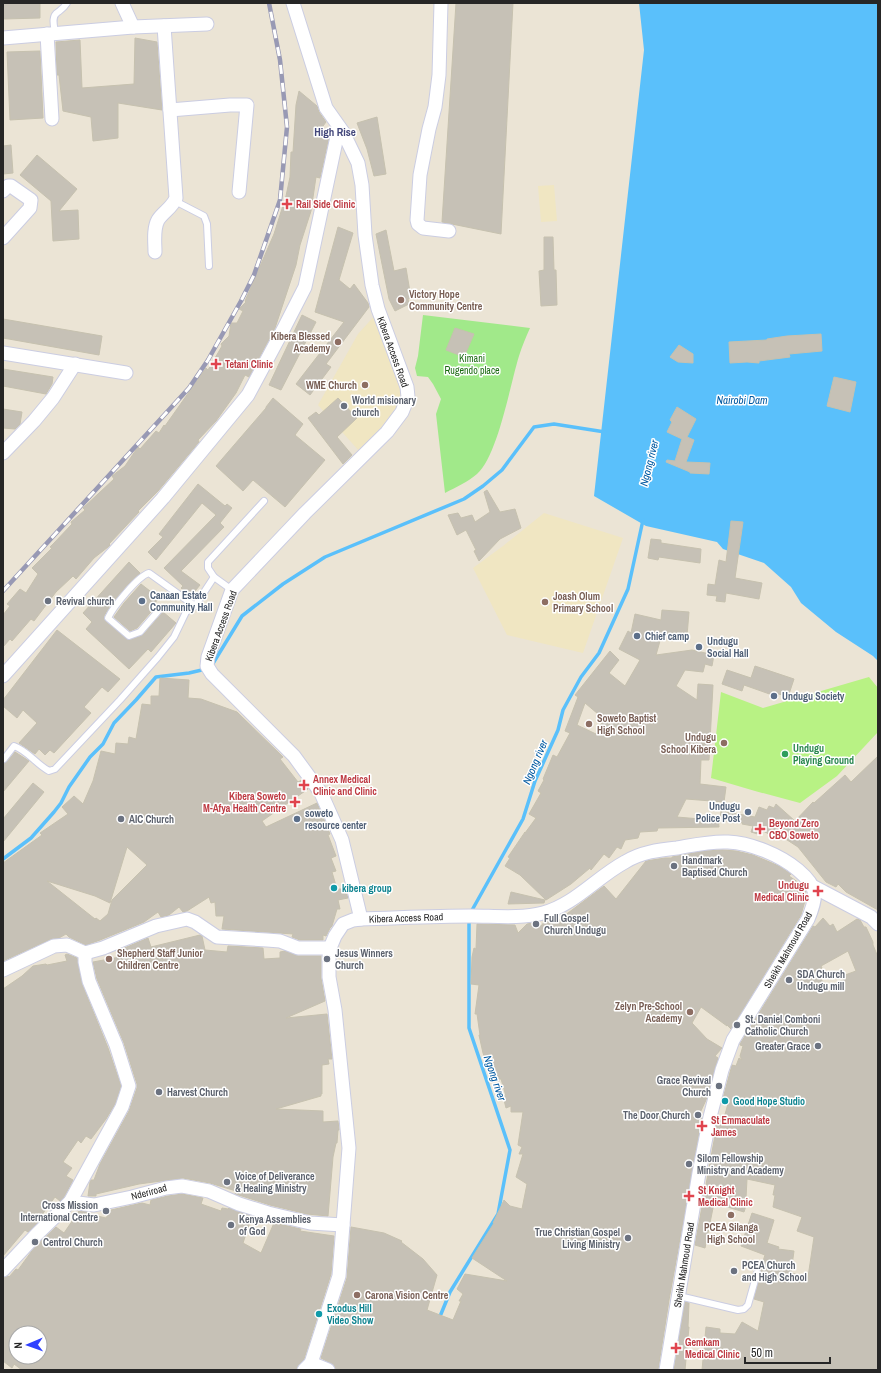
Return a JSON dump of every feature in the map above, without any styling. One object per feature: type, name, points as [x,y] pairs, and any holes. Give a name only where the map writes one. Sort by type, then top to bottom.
[{"type":"street","points":[[122,3],[133,27]]},
{"type":"street","name":"Kibera Access Road","points":[[293,3],[326,108],[343,132],[358,163],[362,185],[365,235],[372,285],[378,309],[407,387],[408,397],[402,412],[387,432],[305,513],[232,590],[208,657],[209,669],[294,756],[321,793],[342,840],[362,919],[522,916],[543,913],[563,906],[634,856],[713,842],[746,844],[772,854],[796,869],[806,877],[814,887]]},
{"type":"street","points":[[441,3],[439,75],[435,107],[420,175],[417,220],[418,224],[423,228],[449,231]]},
{"type":"street","points":[[3,38],[133,27],[206,24]]},
{"type":"street","points":[[155,252],[157,221],[174,204],[176,198],[164,26]]},
{"type":"street","points":[[51,34],[52,120]]},
{"type":"street","points":[[170,110],[247,105],[239,192]]},
{"type":"street","points":[[3,676],[163,498],[248,395],[305,287],[339,127]]},
{"type":"street","points":[[3,191],[8,186],[11,186],[31,200],[31,204],[30,208],[3,238]]},
{"type":"street","points":[[3,352],[126,372]]},
{"type":"street","points":[[3,452],[34,421],[53,398],[75,364]]},
{"type":"street","points":[[814,887],[871,917],[878,924]]},
{"type":"street","name":"Sheikh Mahmoud Road","points":[[666,1370],[699,1173],[710,1117],[722,1070],[733,1040],[808,919],[814,903],[814,887]]},
{"type":"street","points":[[3,970],[54,946],[67,945],[85,954],[156,926],[187,919],[195,922],[217,937],[280,941],[298,948],[330,948]]},
{"type":"street","points":[[328,1370],[307,1366],[339,1276],[349,1148],[335,1010],[329,976],[329,957],[330,948],[335,936],[344,923],[362,919]]},
{"type":"street","points":[[3,1270],[70,1202],[122,1107],[129,1086],[116,1045],[89,981],[85,954]]},
{"type":"street","name":"Nderiroad","points":[[70,1202],[94,1205],[166,1188],[182,1186],[209,1191],[239,1204],[268,1213],[310,1223],[343,1225]]},
{"type":"lane","points":[[51,34],[56,12],[63,9],[67,3]]},
{"type":"lane","points":[[175,201],[204,216],[208,224],[209,266]]},
{"type":"lane","points":[[232,590],[214,577],[208,568],[208,562],[264,501]]},
{"type":"lane","points":[[160,609],[140,632],[129,636],[108,618],[111,611],[144,574],[149,573],[195,606]]},
{"type":"lane","points":[[4,759],[14,746],[20,748],[42,768],[49,771],[55,769],[158,657],[174,637],[186,612],[195,606],[214,577]]},
{"type":"lane","points":[[679,1296],[738,1310],[744,1309],[748,1305],[758,1273]]},
{"type":"shaded area","points":[[554,185],[557,221],[541,222],[538,186]]},
{"type":"shaded area","name":"WME Church","points":[[377,313],[403,391],[401,402],[385,424],[360,452],[318,405],[358,334]]},
{"type":"shaded area","name":"Joash Olum Primary School","points":[[544,513],[623,538],[583,653],[507,635],[473,568]]},
{"type":"green space","name":"Kimani Rugendo place","points":[[423,315],[530,328],[519,356],[502,419],[491,452],[477,474],[445,493],[436,414],[441,399],[428,377],[417,376],[415,368]]},
{"type":"green space","name":"Undugu Playing Ground","points":[[869,677],[878,688],[878,732],[837,776],[800,803],[711,778],[721,692],[763,708]]},
{"type":"water","name":"Nairobi Dam","points":[[639,3],[878,3],[878,661],[873,656],[836,632],[801,603],[791,587],[764,563],[723,549],[717,542],[646,526],[594,496],[644,50]]},
{"type":"building","points":[[3,3],[40,3],[40,18],[4,19]]},
{"type":"building","points":[[456,3],[513,3],[501,234],[442,222]]},
{"type":"building","points":[[135,38],[157,42],[162,110],[118,103],[118,138],[93,141],[91,117],[63,111],[59,75],[57,75],[56,42],[80,40],[82,88],[134,84]]},
{"type":"building","points":[[40,51],[43,118],[10,120],[7,52]]},
{"type":"building","points":[[299,91],[317,106],[326,122],[320,130],[330,132],[320,178],[316,177],[311,211],[300,245],[296,265],[275,328],[249,377],[245,375],[236,393],[216,421],[198,440],[199,442],[158,491],[109,544],[110,545],[94,558],[76,579],[73,576],[56,592],[34,621],[31,619],[12,641],[10,639],[3,647],[3,615],[10,606],[7,604],[20,589],[26,593],[38,574],[32,568],[52,548],[50,547],[72,524],[71,522],[85,510],[83,508],[114,479],[112,476],[125,466],[138,447],[140,449],[156,431],[159,433],[164,425],[165,426],[206,368],[208,370],[222,346],[221,344],[229,336],[231,323],[237,323],[243,311],[239,309],[246,302],[245,301],[274,234],[286,196],[290,177],[291,152],[293,152],[296,105]]},
{"type":"building","points":[[377,117],[386,174],[374,176],[367,149],[357,123]]},
{"type":"building","points":[[11,145],[13,173],[3,174],[3,146]]},
{"type":"building","points":[[37,155],[77,189],[59,211],[78,210],[79,239],[53,241],[51,201],[20,175]]},
{"type":"building","points":[[338,227],[353,233],[339,280],[350,289],[354,284],[368,303],[369,307],[326,364],[331,367],[310,395],[296,384],[344,322],[315,312]]},
{"type":"building","points":[[386,230],[394,271],[406,268],[411,298],[408,299],[409,304],[395,311],[389,299],[376,234]]},
{"type":"building","points":[[544,237],[553,237],[557,305],[541,306],[539,271],[544,270]]},
{"type":"building","points":[[302,315],[316,322],[281,390],[269,385]]},
{"type":"building","points":[[3,319],[102,336],[99,355],[3,338]]},
{"type":"building","points":[[455,328],[474,334],[464,357],[446,350]]},
{"type":"building","points":[[821,334],[822,351],[789,354],[790,357],[759,361],[759,363],[730,363],[729,342],[767,340],[787,336]]},
{"type":"building","points":[[679,345],[693,354],[693,363],[678,362],[670,357]]},
{"type":"building","points":[[3,369],[53,377],[52,384],[46,394],[3,386]]},
{"type":"building","points":[[834,377],[856,382],[850,412],[827,406]]},
{"type":"building","points":[[273,398],[303,424],[295,435],[325,460],[285,507],[253,480],[243,491],[216,466]]},
{"type":"building","points":[[338,398],[357,418],[337,437],[352,455],[343,464],[308,418],[316,412],[319,415]]},
{"type":"building","points":[[677,407],[696,419],[687,437],[694,440],[686,462],[710,463],[709,474],[690,473],[666,462],[667,460],[675,461],[682,439],[667,432],[672,422],[670,420]]},
{"type":"building","points":[[3,409],[22,412],[20,424],[15,429],[3,428]]},
{"type":"building","points":[[198,484],[225,506],[227,504],[232,508],[220,523],[224,527],[181,571],[200,585],[191,596],[181,588],[183,586],[164,568],[216,515],[202,503],[156,560],[148,552],[163,537],[159,534]]},
{"type":"building","points":[[487,490],[500,512],[515,509],[521,528],[500,539],[479,561],[474,551],[476,550],[466,530],[457,535],[448,515],[458,513],[461,518],[472,515],[475,522],[490,512],[484,492]]},
{"type":"building","points":[[731,521],[743,522],[735,578],[762,583],[759,599],[726,593],[725,602],[716,601],[717,596],[707,595],[708,584],[715,585],[719,560],[726,562]]},
{"type":"building","points":[[651,539],[661,540],[661,543],[701,549],[700,563],[659,557],[658,560],[648,558]]},
{"type":"building","points":[[129,562],[140,573],[129,583],[111,604],[104,616],[105,621],[129,640],[143,635],[163,612],[176,623],[151,652],[148,649],[129,669],[86,629],[92,622],[83,613]]},
{"type":"building","points":[[141,584],[159,598],[154,604],[156,606],[137,628],[130,631],[114,617]]},
{"type":"building","points":[[662,610],[689,612],[687,636],[662,634],[656,655],[692,650],[714,655],[712,666],[705,664],[703,672],[685,670],[676,686],[697,700],[698,684],[713,685],[709,760],[701,760],[700,784],[726,787],[724,802],[686,799],[677,817],[700,819],[718,818],[719,827],[658,828],[657,831],[640,832],[638,838],[625,840],[621,849],[617,847],[609,858],[604,854],[591,870],[590,868],[571,884],[546,900],[520,875],[505,866],[510,858],[508,857],[536,818],[529,814],[541,793],[538,791],[544,780],[543,779],[553,755],[557,757],[570,733],[565,731],[578,697],[575,695],[610,651],[619,660],[609,673],[625,686],[640,660],[619,649],[628,631],[631,633],[635,614],[661,620]],"holes":[[[585,703],[604,719],[596,734],[577,725]]]},
{"type":"building","points":[[57,630],[120,679],[108,692],[102,687],[84,707],[91,713],[54,753],[50,750],[45,755],[39,749],[35,754],[19,743],[37,723],[23,710],[17,718],[3,706],[3,700]]},
{"type":"building","points":[[755,666],[794,679],[788,697],[779,694],[778,697],[744,685],[742,691],[722,684],[727,670],[751,678]]},
{"type":"building","points":[[160,678],[189,680],[188,698],[201,699],[237,712],[283,757],[280,759],[298,782],[302,780],[308,789],[262,821],[266,827],[317,803],[330,834],[328,835],[336,856],[331,858],[336,871],[332,872],[337,889],[345,889],[348,898],[338,900],[340,909],[337,909],[332,926],[326,936],[323,935],[323,940],[300,940],[292,937],[293,934],[222,929],[224,916],[216,916],[215,902],[211,903],[209,897],[187,911],[183,912],[179,907],[169,915],[161,917],[158,912],[144,922],[86,945],[66,934],[59,938],[51,939],[3,961],[3,863],[42,835],[40,833],[68,814],[62,807],[74,796],[83,804],[93,781],[101,751],[115,754],[116,743],[128,744],[129,737],[136,739],[142,704],[151,705],[151,696],[159,696]],"holes":[[[127,847],[147,865],[112,900],[108,914],[100,921],[96,918],[95,919],[47,881],[95,896],[110,903]]]},
{"type":"building","points":[[15,752],[29,761],[3,792],[3,763],[7,762]]},
{"type":"building","points":[[878,756],[878,910],[846,892],[838,884],[836,887],[826,882],[798,847],[781,836],[780,837],[771,829],[769,834],[763,831],[761,835],[751,832],[753,826],[720,820],[721,811],[755,817],[759,807],[767,810],[769,806],[774,808],[776,804],[795,821],[813,802],[814,803],[845,775],[851,782]]},
{"type":"building","points":[[33,783],[44,792],[3,842],[3,819]]},
{"type":"building","points":[[704,851],[736,851],[753,855],[779,866],[791,874],[789,876],[802,885],[805,890],[806,897],[801,915],[731,1029],[701,1007],[692,1023],[707,1039],[722,1048],[715,1056],[718,1058],[706,1100],[699,1115],[702,1116],[658,1370],[336,1370],[334,1365],[321,1358],[347,1278],[351,1227],[384,1233],[402,1241],[401,1242],[423,1259],[437,1275],[427,1310],[453,1320],[461,1301],[459,1301],[463,1294],[457,1289],[465,1274],[507,1281],[472,1258],[494,1223],[504,1200],[510,1206],[522,1209],[527,1184],[516,1177],[523,1154],[519,1154],[522,1147],[518,1145],[523,1112],[511,1112],[511,1106],[506,1108],[503,1096],[506,1096],[501,1079],[492,1079],[483,1053],[479,1035],[477,1014],[475,1014],[479,985],[471,984],[472,957],[474,948],[476,949],[477,924],[515,925],[518,933],[527,924],[538,922],[541,926],[545,921],[552,918],[556,922],[604,886],[616,899],[646,861],[672,858]]},
{"type":"building","points":[[511,892],[545,900],[544,903],[508,904]]},
{"type":"building","points":[[823,918],[830,926],[833,924],[837,932],[857,919],[860,920],[864,927],[866,927],[878,957],[878,1370],[702,1370],[706,1327],[720,1329],[720,1333],[735,1334],[742,1322],[758,1331],[764,1302],[754,1299],[761,1274],[760,1270],[765,1255],[741,1246],[752,1213],[774,1220],[767,1243],[779,1247],[778,1249],[794,1251],[791,1273],[808,1277],[814,1237],[797,1231],[802,1217],[773,1207],[775,1185],[747,1179],[746,1198],[748,1199],[744,1212],[714,1203],[705,1248],[695,1245],[718,1119],[723,1121],[728,1104],[722,1102],[732,1065],[736,1066],[739,1058],[742,1060],[740,1056],[743,1046],[740,1044],[813,926],[815,927]],"holes":[[[848,951],[856,971],[845,975],[846,978],[828,988],[815,972],[822,968],[821,966]]]},
{"type":"building","points":[[200,935],[202,936],[205,950],[227,952],[228,946],[263,948],[264,959],[280,958],[280,952],[285,951],[298,956],[321,956],[321,978],[325,1001],[286,1018],[327,1014],[332,1059],[328,1059],[329,1064],[322,1065],[322,1094],[321,1096],[276,1109],[323,1111],[323,1122],[338,1121],[339,1130],[333,1157],[328,1216],[307,1214],[270,1205],[235,1194],[236,1191],[210,1183],[183,1178],[139,1184],[96,1194],[96,1196],[88,1196],[90,1182],[91,1180],[94,1180],[100,1164],[129,1111],[137,1088],[124,1043],[97,979],[93,962],[125,956],[122,949],[148,938],[151,947]]},
{"type":"building","points":[[67,954],[77,958],[82,984],[108,1048],[121,1086],[115,1104],[91,1139],[86,1136],[81,1143],[78,1140],[63,1162],[72,1168],[66,1176],[73,1180],[64,1197],[60,1201],[55,1197],[41,1216],[42,1218],[28,1232],[25,1230],[3,1256],[3,989],[22,976],[33,966],[67,961],[65,955]]},
{"type":"building","points":[[182,1194],[203,1198],[201,1204],[221,1211],[222,1208],[229,1208],[252,1216],[243,1243],[261,1253],[274,1223],[301,1229],[300,1231],[334,1236],[331,1274],[304,1359],[298,1365],[296,1370],[22,1370],[15,1365],[48,1365],[48,1325],[8,1325],[8,1365],[3,1361],[3,1278],[9,1277],[16,1269],[18,1270],[34,1248],[56,1227],[64,1233],[79,1211],[89,1212],[89,1214],[106,1218],[111,1210],[142,1203],[150,1205],[151,1200]]},
{"type":"building","points":[[685,1302],[689,1303],[689,1327],[685,1370],[674,1370]]},
{"type":"waterway","points":[[212,665],[242,616],[283,584],[325,557],[464,499],[502,470],[534,427],[554,424],[605,432]]},
{"type":"waterway","name":"Ngong river","points":[[471,912],[523,819],[535,781],[558,730],[563,710],[581,677],[599,653],[628,589],[643,520]]},
{"type":"waterway","points":[[3,859],[31,838],[54,812],[90,757],[103,744],[114,723],[156,677],[189,673],[206,669]]},
{"type":"waterway","name":"Ngong river","points":[[438,1318],[450,1292],[498,1214],[510,1150],[469,1028],[469,918]]},
{"type":"railway","points":[[3,591],[189,388],[208,360],[254,275],[280,200],[287,127],[280,60],[269,3]]},
{"type":"place","name":"Rail Side Clinic","points":[[287,204]]},
{"type":"place","name":"Victory Hope Community Centre","points":[[401,300]]},
{"type":"place","name":"Kibera Blessed Academy","points":[[338,342]]},
{"type":"place","name":"Tetani Clinic","points":[[216,364]]},
{"type":"place","name":"WME Church","points":[[365,385]]},
{"type":"place","name":"World misionary church","points":[[344,406]]},
{"type":"place","name":"Revival church","points":[[48,601]]},
{"type":"place","name":"Canaan Estate Community Hall","points":[[142,601]]},
{"type":"place","name":"Joash Olum Primary School","points":[[545,602]]},
{"type":"place","name":"Chief camp","points":[[637,636]]},
{"type":"place","name":"Undugu Social Hall","points":[[699,647]]},
{"type":"place","name":"Undugu Society","points":[[774,696]]},
{"type":"place","name":"Soweto Baptist High School","points":[[589,724]]},
{"type":"place","name":"Undugu School Kibera","points":[[724,743]]},
{"type":"place","name":"Undugu Playing Ground","points":[[785,754]]},
{"type":"place","name":"Annex Medical Clinic and Clinic","points":[[304,785]]},
{"type":"place","name":"Kibera Soweto M-Afya Health Centre","points":[[295,802]]},
{"type":"place","name":"Undugu Police Post","points":[[748,812]]},
{"type":"place","name":"AIC Church","points":[[121,819]]},
{"type":"place","name":"soweto resource center","points":[[297,819]]},
{"type":"place","name":"Beyond Zero CBO Soweto","points":[[760,829]]},
{"type":"place","name":"Handmark Baptised Church","points":[[674,866]]},
{"type":"place","name":"kibera group","points":[[334,888]]},
{"type":"place","name":"Undugu Medical Clinic","points":[[818,891]]},
{"type":"place","name":"Full Gospel Church Undugu","points":[[536,924]]},
{"type":"place","name":"Shepherd Staff Junior Children Centre","points":[[109,959]]},
{"type":"place","name":"Jesus Winners Church","points":[[327,959]]},
{"type":"place","name":"SDA Church Undugu mill","points":[[789,980]]},
{"type":"place","name":"Zelyn Pre-School Academy","points":[[690,1012]]},
{"type":"place","name":"St. Daniel Comboni Catholic Church","points":[[737,1025]]},
{"type":"place","name":"Greater Grace","points":[[818,1046]]},
{"type":"place","name":"Grace Revival Church","points":[[719,1086]]},
{"type":"place","name":"Harvest Church","points":[[159,1092]]},
{"type":"place","name":"Good Hope Studio","points":[[725,1101]]},
{"type":"place","name":"The Door Church","points":[[698,1115]]},
{"type":"place","name":"St Emmaculate James","points":[[702,1126]]},
{"type":"place","name":"Silom Fellowship Ministry and Academy","points":[[689,1164]]},
{"type":"place","name":"Voice of Deliverance & Healing Ministry","points":[[227,1182]]},
{"type":"place","name":"St Knight Medical Clinic","points":[[689,1196]]},
{"type":"place","name":"Cross Mission International Centre","points":[[106,1211]]},
{"type":"place","name":"PCEA Silanga High School","points":[[731,1215]]},
{"type":"place","name":"Kenya Assemblies of God","points":[[231,1225]]},
{"type":"place","name":"True Christian Gospel Living Ministry","points":[[628,1238]]},
{"type":"place","name":"Centrol Church","points":[[35,1242]]},
{"type":"place","name":"PCEA Church and High School","points":[[734,1271]]},
{"type":"place","name":"Carona Vision Centre","points":[[357,1295]]},
{"type":"place","name":"Exodus Hill Video Show","points":[[319,1314]]},
{"type":"place","name":"Gemkam Medical Clinic","points":[[676,1348]]},
{"type":"district","name":"High Rise","points":[[335,132]]}]
